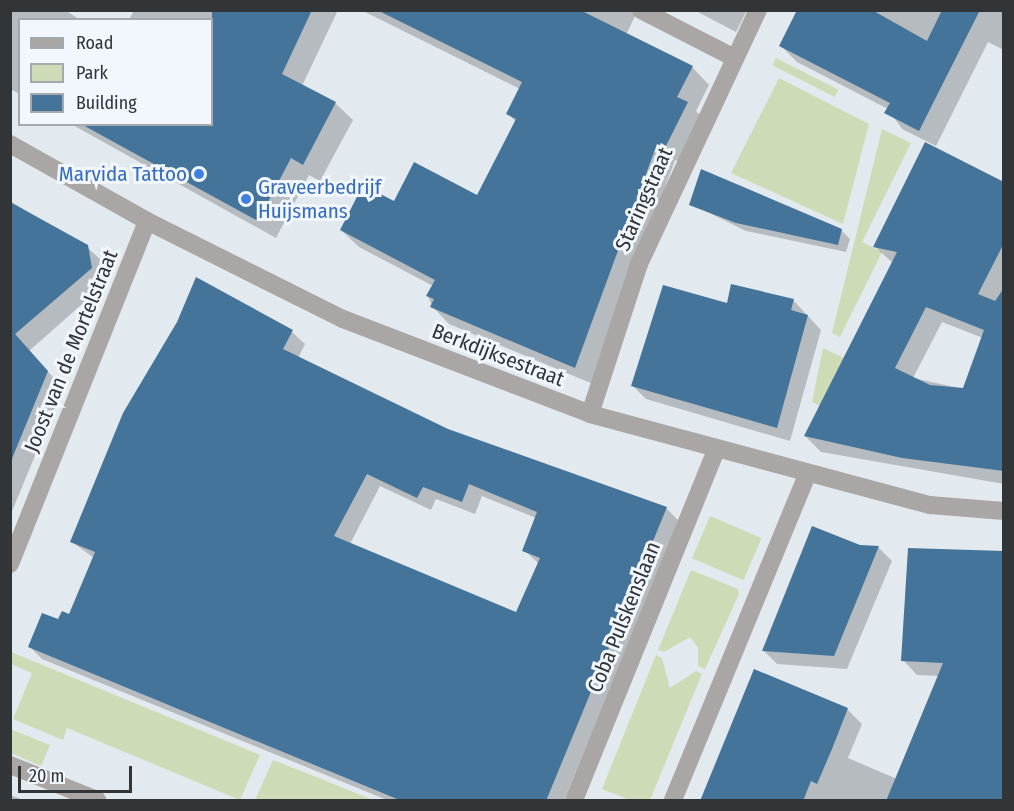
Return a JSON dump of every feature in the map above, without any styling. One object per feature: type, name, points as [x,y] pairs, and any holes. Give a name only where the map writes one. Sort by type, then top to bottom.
[{"type":"street","points":[[640,10],[733,57]]},
{"type":"street","name":"Staringstraat","points":[[590,414],[639,264],[733,57],[758,10]]},
{"type":"street","name":"Berkdijksestraat","points":[[10,144],[147,222],[343,319],[590,414],[716,451],[930,506],[1004,511]]},
{"type":"street","name":"Joost van de Mortelstraat","points":[[10,564],[147,222]]},
{"type":"street","name":"Coba Pulskenslaan","points":[[574,801],[716,451]]},
{"type":"street","points":[[673,801],[807,475]]},
{"type":"street","points":[[10,765],[97,801]]},
{"type":"green space","points":[[776,58],[838,90],[835,97],[772,65]]},
{"type":"green space","points":[[779,78],[869,124],[843,224],[731,173]]},
{"type":"green space","points":[[882,129],[911,143],[862,242],[882,252],[840,337],[832,333]]},
{"type":"green space","points":[[823,348],[844,358],[820,406],[812,402]]},
{"type":"green space","points":[[710,516],[762,538],[744,580],[692,558]]},
{"type":"green space","points":[[691,570],[738,589],[739,594],[705,669],[698,666],[698,648],[690,637],[664,652],[658,650]]},
{"type":"green space","points":[[11,652],[260,755],[240,800],[67,728],[63,740],[13,719],[32,673],[11,664]]},
{"type":"green space","points":[[656,655],[662,658],[670,688],[696,671],[702,674],[650,800],[630,800],[602,789]]},
{"type":"green space","points":[[10,729],[50,745],[41,766],[11,753]]},
{"type":"green space","points":[[273,760],[309,774],[373,800],[255,800]]},
{"type":"building","points":[[212,10],[312,10],[282,74],[336,102],[303,165],[291,158],[258,221],[85,126],[213,126]]},
{"type":"building","points":[[377,10],[580,10],[693,66],[677,97],[688,102],[666,146],[657,144],[575,368],[430,307],[434,299],[426,296],[435,280],[340,230],[363,185],[394,201],[414,162],[477,195],[516,119],[506,114],[522,82]]},
{"type":"building","points":[[797,10],[872,10],[927,41],[942,10],[980,10],[919,131],[884,113],[890,103],[779,46]]},
{"type":"building","points":[[925,142],[1004,182],[1004,243],[978,294],[995,301],[1004,288],[1004,471],[902,458],[804,436],[897,252],[873,247]],"holes":[[[926,307],[984,330],[963,388],[930,385],[895,368]]]},
{"type":"building","points":[[701,169],[842,229],[838,245],[736,223],[689,205]]},
{"type":"building","points":[[10,202],[88,245],[92,268],[15,334],[48,371],[11,461]]},
{"type":"building","points":[[196,277],[293,330],[283,349],[448,429],[667,507],[546,801],[402,801],[28,647],[42,613],[58,619],[62,611],[69,614],[95,552],[70,542],[123,413],[177,322]],"holes":[[[367,474],[417,498],[423,487],[462,502],[469,484],[537,512],[522,551],[540,558],[516,612],[334,536]]]},
{"type":"building","points":[[731,284],[794,299],[791,310],[808,315],[777,428],[631,386],[663,285],[727,303]]},
{"type":"building","points":[[812,526],[860,545],[879,546],[834,656],[762,651]]},
{"type":"building","points":[[908,548],[1004,551],[1004,801],[886,801],[943,663],[901,661]]},
{"type":"building","points":[[754,669],[848,708],[832,749],[817,784],[811,781],[803,801],[700,801]]},
{"type":"place","name":"Marvida Tattoo","points":[[199,174]]},
{"type":"place","name":"Graveerbedrijf Huijsmans","points":[[246,199]]}]
